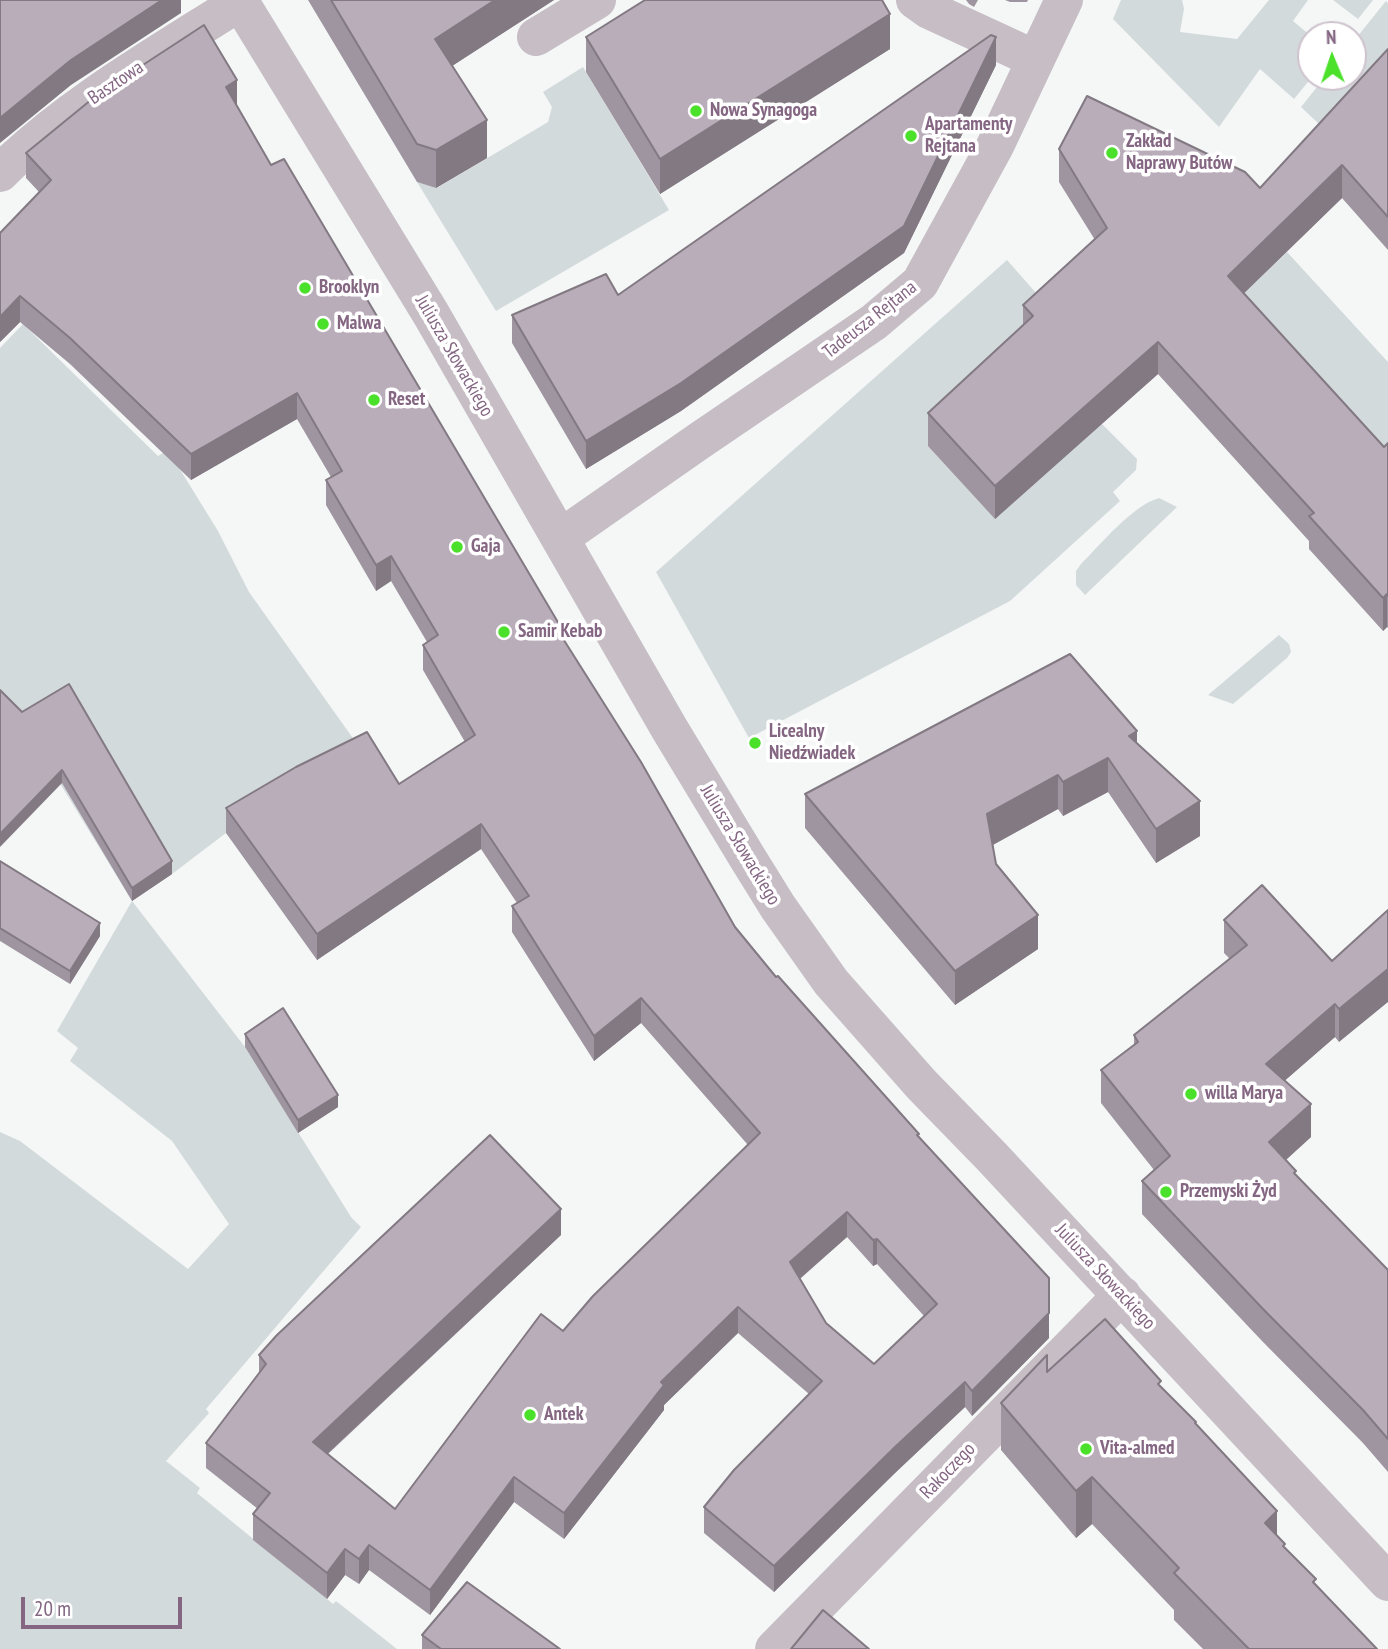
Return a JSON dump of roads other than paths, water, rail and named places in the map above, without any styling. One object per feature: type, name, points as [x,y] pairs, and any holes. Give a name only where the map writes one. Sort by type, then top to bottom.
[{"type":"street","points":[[536,37],[597,0]]},
{"type":"street","points":[[915,0],[929,10],[1035,59]]},
{"type":"street","name":"Tadeusza Rejtana","points":[[560,538],[874,322],[920,283],[995,146],[1064,0]]},
{"type":"street","name":"Basztowa","points":[[0,173],[16,157],[106,88],[239,1]]},
{"type":"street","name":"Juliusza Słowackiego","points":[[239,1],[431,314],[669,728],[778,907],[831,982],[921,1084],[1388,1581]]},
{"type":"street","name":"Rakoczego","points":[[774,1649],[1122,1295]]},
{"type":"place","name":"Nowa Synagoga","points":[[696,111]]},
{"type":"place","name":"Apartamenty Rejtana","points":[[911,136]]},
{"type":"place","name":"Zakład Naprawy Butów","points":[[1112,153]]},
{"type":"place","name":"Brooklyn","points":[[305,288]]},
{"type":"place","name":"Malwa","points":[[323,324]]},
{"type":"place","name":"Reset","points":[[374,400]]},
{"type":"place","name":"Gaja","points":[[457,547]]},
{"type":"place","name":"Samir Kebab","points":[[504,632]]},
{"type":"place","name":"Licealny Niedźwiadek","points":[[755,743]]},
{"type":"place","name":"willa Marya","points":[[1191,1094]]},
{"type":"place","name":"Przemyski Żyd","points":[[1166,1192]]},
{"type":"place","name":"Antek","points":[[530,1415]]},
{"type":"place","name":"Vita-almed","points":[[1086,1449]]}]
